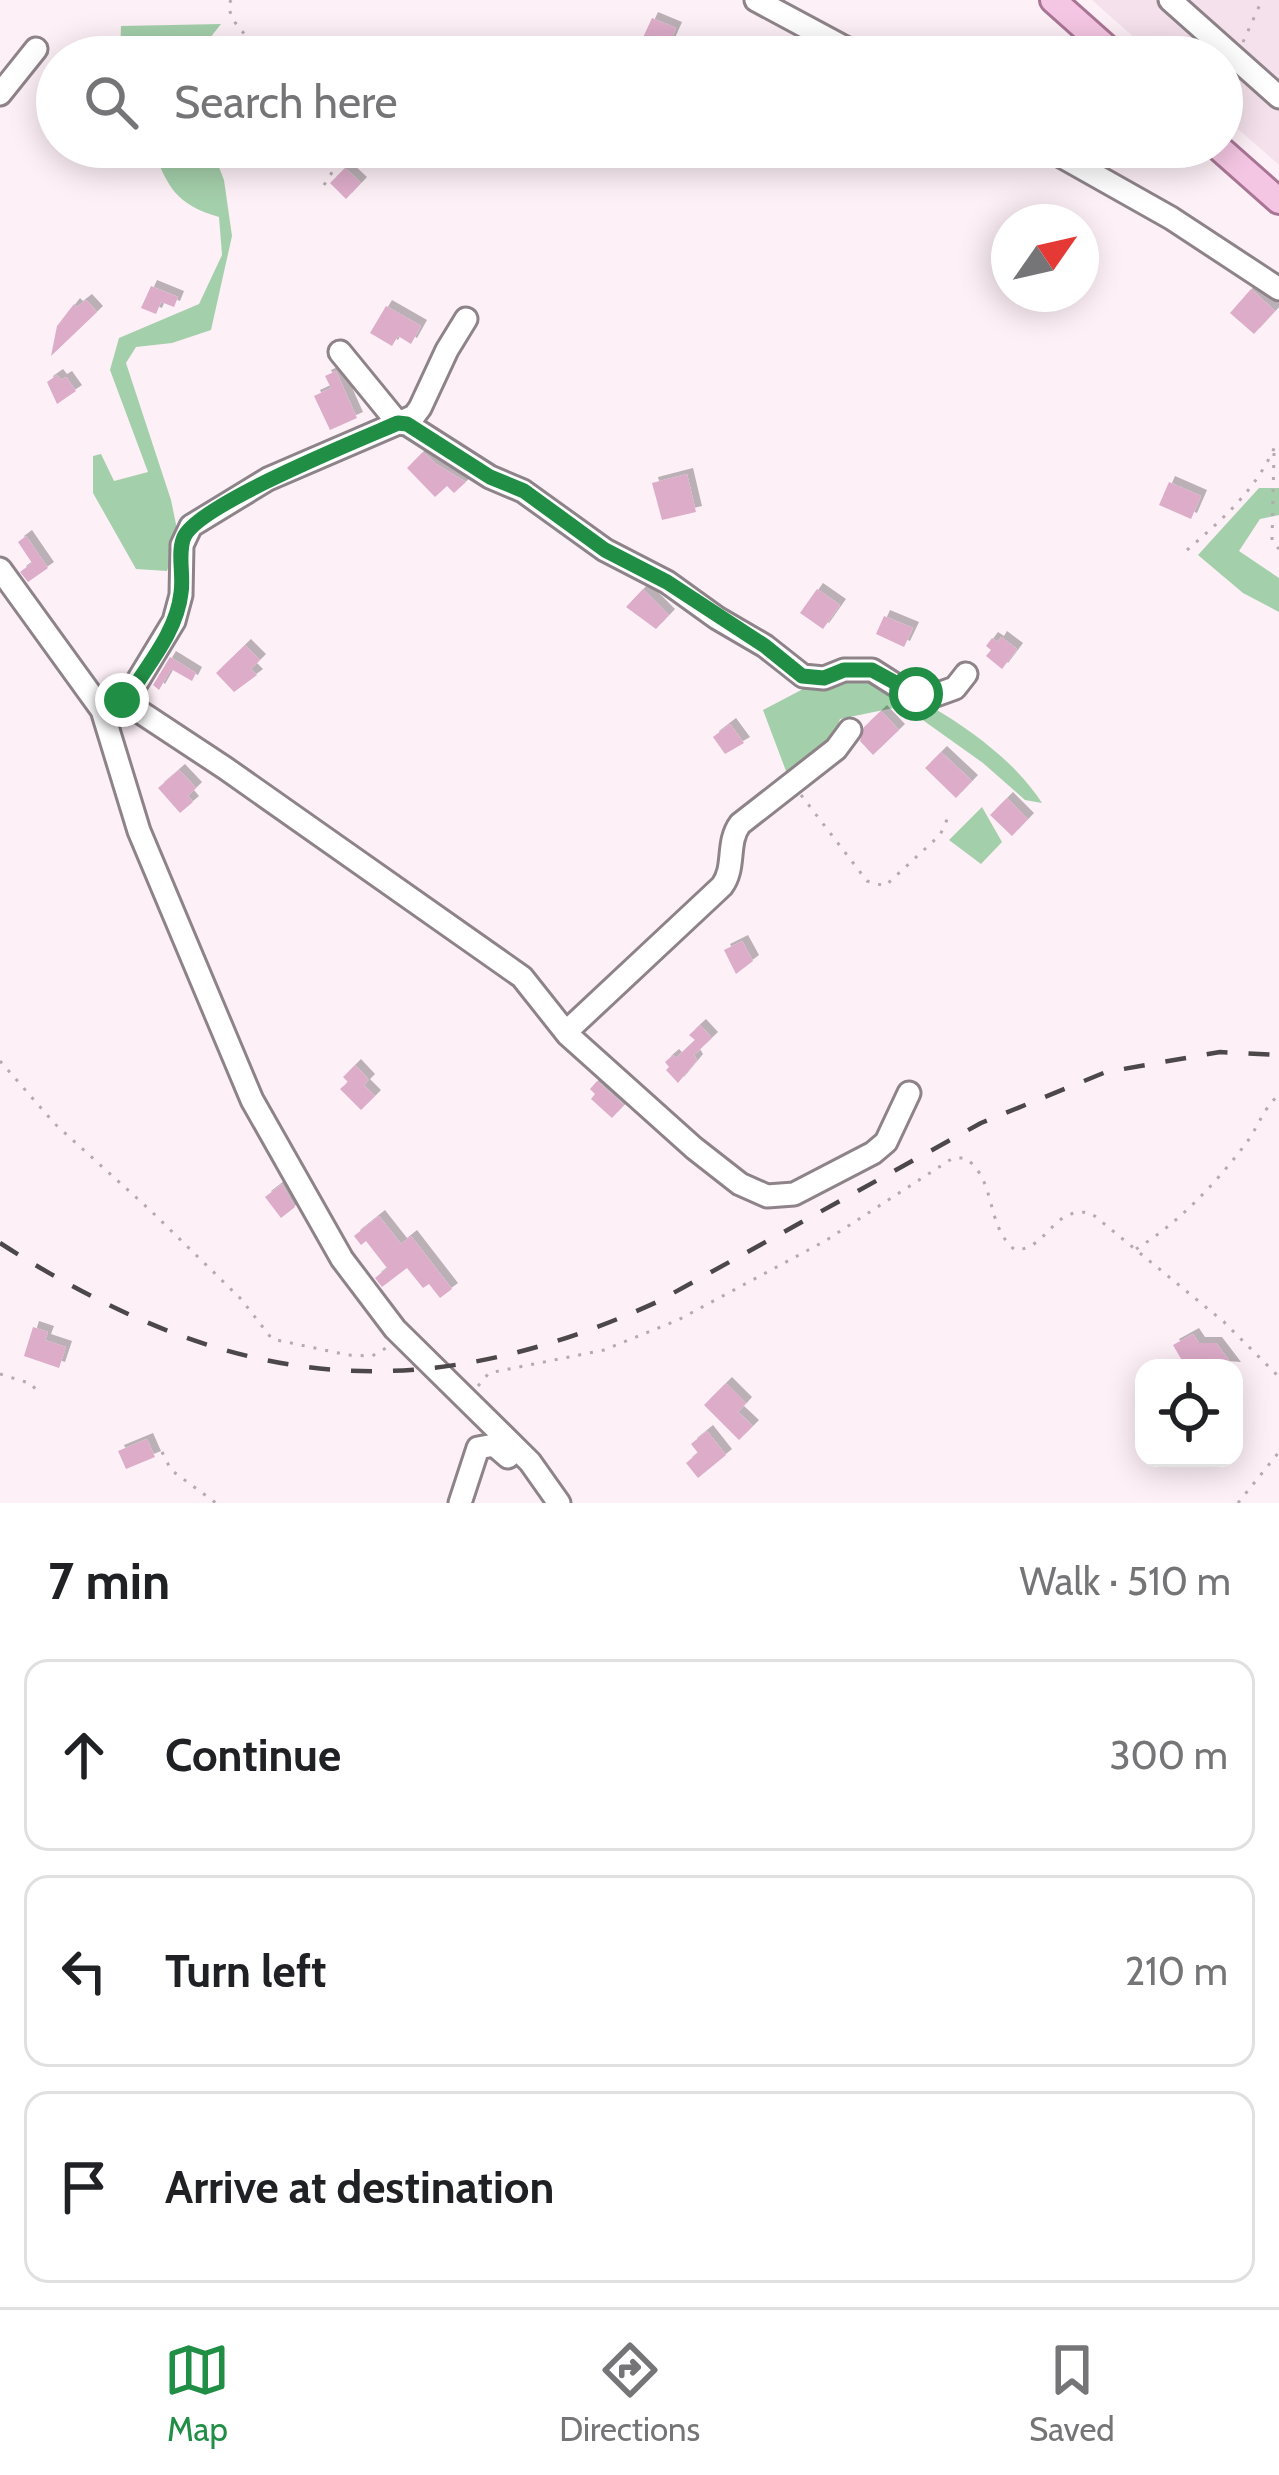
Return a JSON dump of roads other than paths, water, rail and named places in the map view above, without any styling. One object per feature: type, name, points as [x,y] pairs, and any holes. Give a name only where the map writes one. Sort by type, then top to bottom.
[{"type":"main road","points":[[1053,0],[1093,36]]},
{"type":"main road","points":[[1242,168],[1279,201]]},
{"type":"street","points":[[756,0],[823,36]]},
{"type":"street","points":[[1170,0],[1210,36]]},
{"type":"street","points":[[0,94],[35,49]]},
{"type":"street","points":[[1243,65],[1279,97]]},
{"type":"street","points":[[1082,168],[1171,218],[1279,289]]},
{"type":"street","points":[[112,705],[131,692],[174,621],[181,595],[182,545],[191,526],[268,479],[415,416],[466,319]]},
{"type":"street","points":[[340,352],[398,423],[407,424],[490,477],[524,491],[605,550],[667,582],[765,646],[802,676],[824,678],[844,670],[872,670],[905,691],[931,697],[955,688],[966,674]]},
{"type":"street","points":[[0,569],[112,705],[522,977],[566,1032],[740,1184],[781,1197],[810,1188],[873,1153],[895,1129],[909,1094]]},
{"type":"street","points":[[112,705],[139,832],[252,1100],[342,1259],[398,1332],[530,1462],[554,1497]]},
{"type":"street","points":[[566,1032],[722,886],[731,868],[734,833],[836,749],[850,730]]},
{"type":"street","points":[[460,1503],[474,1454],[487,1444],[501,1448],[533,1492],[554,1497]]},
{"type":"railway","points":[[0,1243],[82,1291],[163,1329],[241,1354],[320,1368],[400,1371],[482,1360],[567,1338],[657,1302],[981,1123],[1106,1072],[1220,1052],[1279,1055]]}]
